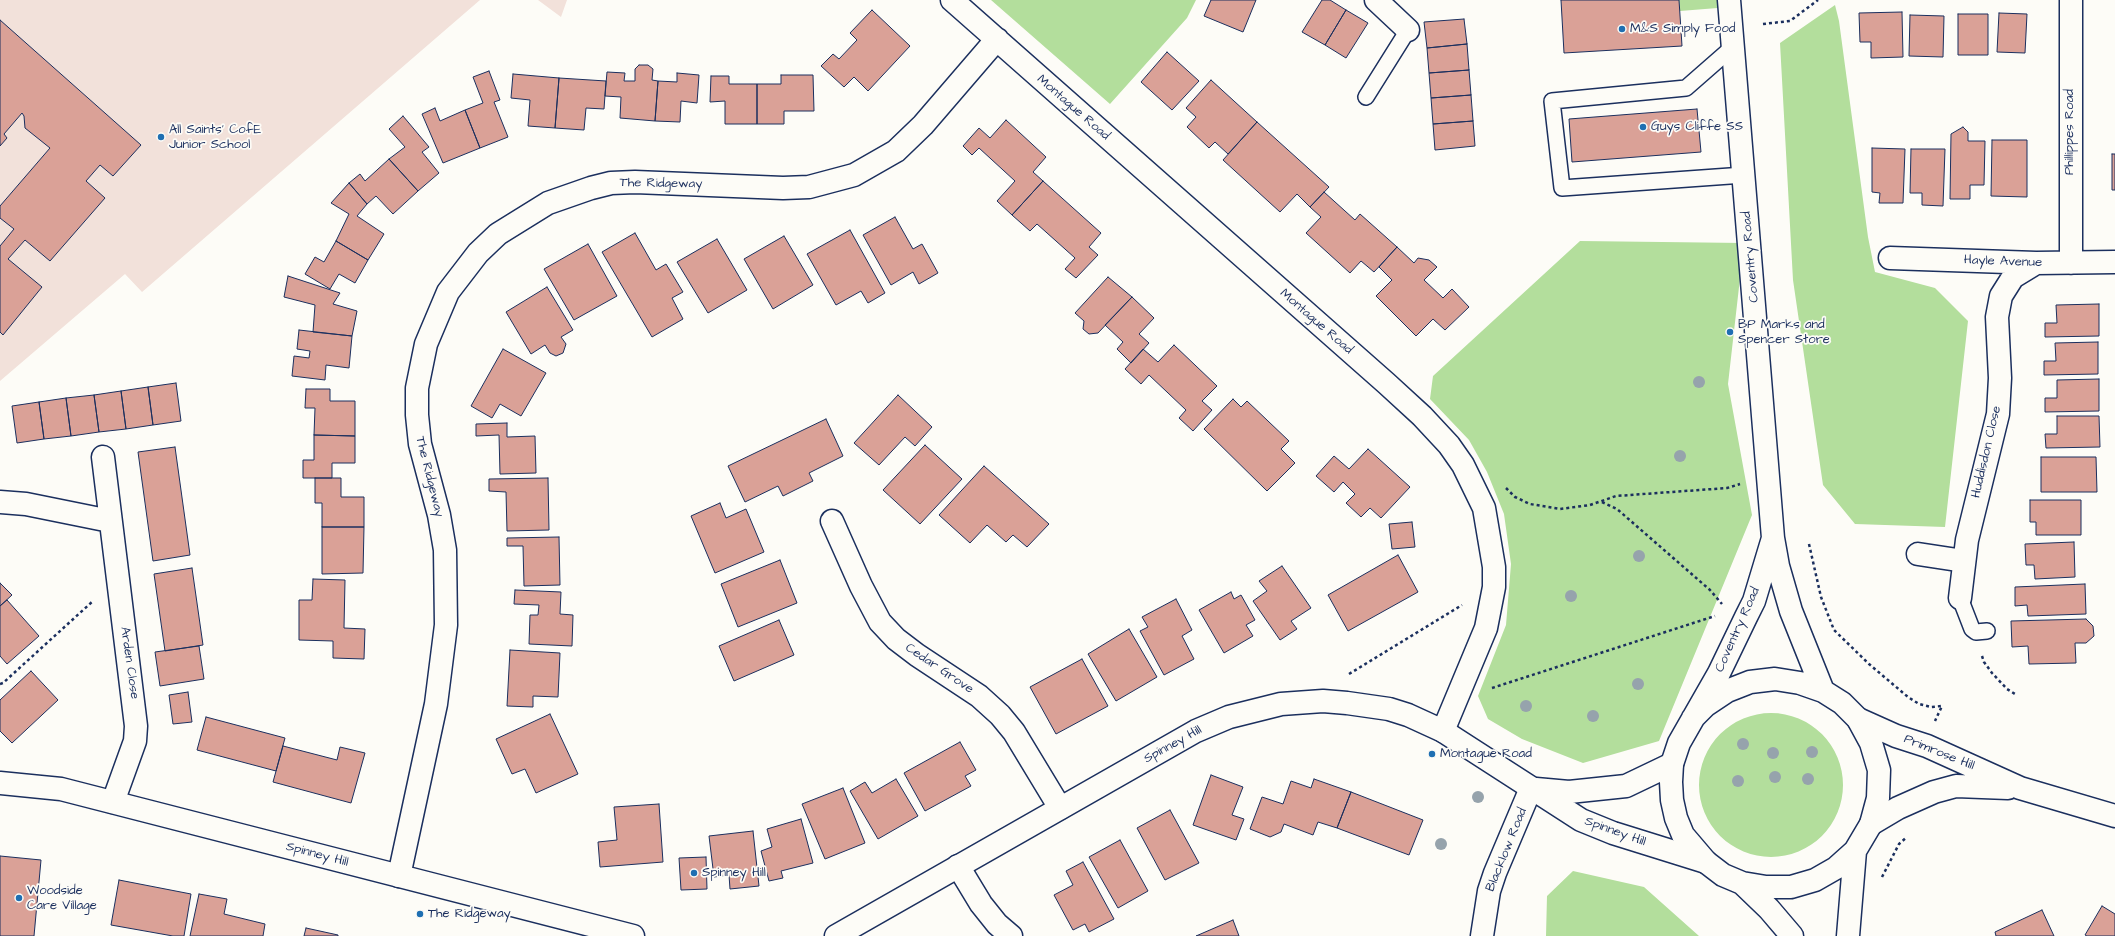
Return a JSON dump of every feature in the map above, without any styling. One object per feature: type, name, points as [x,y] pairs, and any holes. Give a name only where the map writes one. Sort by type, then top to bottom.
[{"type":"street","name":"Montague Road","points":[[952,0],[997,39],[1051,90],[1386,383],[1422,416],[1449,445],[1463,465],[1484,508],[1494,567],[1494,587],[1486,628],[1443,731]]},
{"type":"street","points":[[1376,0],[1408,30]]},
{"type":"street","name":"Coventry Road","points":[[1730,0],[1773,538],[1778,566],[1791,611],[1823,691]]},
{"type":"street","name":"Phillippes Road","points":[[2071,0],[2071,264]]},
{"type":"street","name":"The Ridgeway","points":[[399,876],[436,704],[446,625],[445,550],[439,515],[420,444],[417,415],[417,388],[426,344],[448,292],[478,252],[498,234],[548,203],[591,188],[611,183],[635,182],[783,188],[815,186],[854,175],[896,151],[923,126],[997,39]]},
{"type":"street","name":"Hayle Avenue","points":[[1890,258],[2071,264],[2115,262]]},
{"type":"street","name":"Huddisdon Close","points":[[1960,598],[1967,540],[1998,414],[2000,378],[1997,317],[2001,296],[2013,277],[2036,263]]},
{"type":"street","name":"Arden Close","points":[[103,457],[136,726],[133,747],[113,802]]},
{"type":"street","points":[[0,502],[26,504],[110,521]]},
{"type":"street","name":"Cedar Grove","points":[[832,521],[861,586],[880,622],[896,639],[979,696],[1000,715],[1014,732],[1060,808]]},
{"type":"street","name":"Coventry Road","points":[[1693,718],[1706,705],[1727,691],[1750,682],[1775,679],[1800,683],[1823,691],[1842,704],[1858,719],[1871,743],[1878,770],[1878,798],[1871,824],[1855,851],[1836,868],[1815,880],[1791,887],[1766,887],[1742,883],[1723,875],[1706,862],[1683,835],[1676,818],[1672,800],[1672,764],[1679,743],[1693,718],[1719,674],[1749,612],[1773,538]]},
{"type":"street","points":[[1918,554],[1964,561]]},
{"type":"street","name":"Spinney Hill","points":[[836,936],[1196,731],[1229,717],[1269,707],[1323,701],[1367,705],[1408,715],[1443,731],[1581,820],[1613,833],[1706,862]]},
{"type":"street","name":"Primrose Hill","points":[[1858,719],[1896,736],[1927,746],[2020,788],[2115,816]]},
{"type":"street","name":"Spinney Hill","points":[[1531,788],[1569,792],[1626,786],[1672,764]]},
{"type":"street","name":"Spinney Hill","points":[[0,783],[61,789],[633,936]]},
{"type":"street","name":"Primrose Hill","points":[[1871,824],[1898,808],[1934,792],[1956,786],[2020,788]]},
{"type":"street","name":"Blacklow Road","points":[[1482,936],[1489,891],[1494,873],[1531,788]]},
{"type":"street","name":"Coventry Road","points":[[1848,936],[1855,851]]},
{"type":"street","points":[[958,866],[981,904],[998,924],[1011,936]]},
{"type":"street","name":"Coventry Road","points":[[1742,883],[1769,909],[1792,936]]},
{"type":"lane","points":[[1366,97],[1408,30]]},
{"type":"lane","points":[[1734,46],[1686,88],[1552,101],[1562,188],[1744,175]]},
{"type":"lane","points":[[1960,598],[1966,610],[1969,624],[1981,632]]},
{"type":"path","points":[[1763,24],[1790,21],[1818,0]]},
{"type":"path","points":[[1505,486],[1515,497],[1544,508],[1575,508],[1601,502],[1616,496],[1727,488],[1742,484]]},
{"type":"path","points":[[1601,502],[1617,509],[1724,605]]},
{"type":"path","points":[[1809,544],[1821,596],[1834,630],[1869,664],[1908,697],[1919,704],[1931,707],[1942,706],[1935,722]]},
{"type":"path","points":[[1345,677],[1494,587]]},
{"type":"path","points":[[0,684],[3,684],[95,599]]},
{"type":"path","points":[[1491,688],[1718,615]]},
{"type":"path","points":[[1981,632],[1984,662],[2006,689],[2015,694]]},
{"type":"path","points":[[1880,882],[1890,859],[1900,844],[1910,834]]},
{"type":"shaded area","name":"All Saints' CofE Junior School","points":[[0,0],[480,0],[142,292],[125,274],[0,381]]},
{"type":"shaded area","points":[[538,0],[567,0],[561,17]]},
{"type":"green space","points":[[991,0],[1196,0],[1187,18],[1110,104]]},
{"type":"green space","points":[[1679,0],[1729,0],[1730,7],[1680,11]]},
{"type":"green space","points":[[1835,5],[1839,21],[1868,237],[1875,272],[1935,288],[1968,321],[1945,527],[1855,524],[1823,485],[1793,280],[1780,43]]},
{"type":"green space","points":[[1580,241],[1744,243],[1728,384],[1752,515],[1659,741],[1583,763],[1522,739],[1488,719],[1478,696],[1506,625],[1511,564],[1504,514],[1487,472],[1469,440],[1430,399],[1433,376]]},
{"type":"green space","points":[[1764,713],[1778,713],[1805,721],[1817,729],[1827,739],[1838,757],[1842,771],[1842,799],[1838,813],[1827,831],[1817,841],[1799,852],[1778,857],[1764,857],[1737,849],[1725,841],[1715,831],[1704,813],[1699,792],[1699,778],[1707,751],[1715,739],[1725,729],[1743,718]]},
{"type":"green space","points":[[1573,871],[1644,887],[1699,936],[1546,936],[1547,896]]},
{"type":"building","points":[[1211,0],[1256,0],[1243,32],[1204,16]]},
{"type":"building","points":[[1322,0],[1330,0],[1346,10],[1325,45],[1302,32]]},
{"type":"building","name":"M&S Simply Food","points":[[1561,0],[1679,0],[1682,46],[1564,53]]},
{"type":"building","points":[[872,10],[910,46],[868,91],[854,77],[844,87],[821,66],[833,54],[839,59],[857,40],[850,33]]},
{"type":"building","points":[[1346,10],[1368,23],[1346,58],[1325,45]]},
{"type":"building","points":[[1902,12],[1903,57],[1871,58],[1871,42],[1860,42],[1859,13]]},
{"type":"building","points":[[1999,13],[2027,14],[2025,53],[1997,52]]},
{"type":"building","points":[[1958,14],[1988,14],[1988,55],[1958,55]]},
{"type":"building","points":[[1910,15],[1944,16],[1943,57],[1909,56]]},
{"type":"building","points":[[1464,19],[1467,44],[1427,48],[1424,22]]},
{"type":"building","points":[[0,20],[141,145],[113,176],[100,165],[86,181],[105,198],[50,261],[25,240],[8,259],[42,287],[3,335],[0,332],[0,246],[14,229],[0,218],[0,206],[50,148],[25,128],[24,116],[22,113],[4,134],[7,138],[0,146]]},
{"type":"building","points":[[1467,44],[1469,70],[1429,73],[1427,48]]},
{"type":"building","points":[[1167,52],[1199,81],[1172,110],[1141,82]]},
{"type":"building","points":[[639,65],[648,65],[653,69],[652,80],[658,81],[655,121],[620,118],[621,97],[605,96],[607,72],[625,73],[624,81],[635,81],[635,69]]},
{"type":"building","points":[[1469,70],[1471,95],[1431,98],[1429,73]]},
{"type":"building","points":[[489,71],[500,100],[494,102],[508,137],[480,148],[465,110],[483,103],[473,77]]},
{"type":"building","points":[[677,73],[699,75],[697,103],[681,101],[680,122],[655,121],[658,81],[677,82]]},
{"type":"building","points":[[513,74],[559,78],[555,128],[528,126],[530,100],[511,98]]},
{"type":"building","points":[[781,75],[813,75],[814,111],[784,111],[784,124],[757,124],[757,84],[781,84]]},
{"type":"building","points":[[711,76],[729,76],[729,84],[757,84],[757,124],[725,124],[725,101],[710,102]]},
{"type":"building","points":[[559,78],[606,81],[604,109],[586,108],[584,130],[555,128]]},
{"type":"building","points":[[1211,80],[1257,122],[1228,154],[1215,142],[1209,148],[1187,127],[1196,117],[1186,108]]},
{"type":"building","points":[[1471,95],[1473,121],[1433,124],[1431,98]]},
{"type":"building","points":[[435,108],[440,121],[465,110],[480,148],[443,163],[422,114]]},
{"type":"building","points":[[1697,109],[1701,152],[1572,162],[1569,119]]},
{"type":"building","points":[[403,116],[429,147],[422,152],[439,173],[418,191],[389,159],[405,147],[389,129]]},
{"type":"building","points":[[1006,120],[1046,157],[1033,172],[1043,181],[1012,215],[997,201],[1015,181],[979,148],[972,155],[963,146],[979,128],[990,138]]},
{"type":"building","points":[[1473,121],[1475,146],[1435,150],[1433,124]]},
{"type":"building","points":[[1257,122],[1329,187],[1310,207],[1297,194],[1280,212],[1223,160]]},
{"type":"building","points":[[1963,127],[1968,132],[1968,141],[1985,141],[1984,185],[1970,185],[1970,199],[1950,199],[1951,134]]},
{"type":"building","points":[[1992,140],[2027,140],[2027,197],[1991,196]]},
{"type":"building","points":[[1872,148],[1905,149],[1903,203],[1879,203],[1880,193],[1872,192]]},
{"type":"building","points":[[1911,149],[1945,149],[1943,206],[1922,205],[1922,193],[1910,193]]},
{"type":"building","points":[[2112,154],[2115,154],[2115,190],[2112,190]]},
{"type":"building","points":[[389,159],[418,191],[393,214],[376,196],[367,204],[349,183],[360,174],[365,181]]},
{"type":"building","points":[[1043,181],[1101,233],[1089,247],[1098,255],[1076,278],[1065,269],[1075,258],[1037,224],[1030,231],[1012,215]]},
{"type":"building","points":[[349,183],[367,204],[357,216],[384,234],[368,260],[336,241],[349,214],[331,203]]},
{"type":"building","points":[[1324,192],[1355,220],[1360,214],[1397,247],[1374,272],[1361,261],[1350,273],[1306,233],[1321,217],[1310,207]]},
{"type":"building","points":[[895,217],[913,249],[922,244],[938,273],[919,284],[913,272],[891,285],[863,235]]},
{"type":"building","points":[[850,230],[885,293],[868,303],[861,291],[836,305],[807,254]]},
{"type":"building","points":[[635,233],[656,270],[666,264],[683,292],[672,298],[683,319],[652,337],[602,252]]},
{"type":"building","points":[[784,236],[813,285],[773,309],[744,259]]},
{"type":"building","points":[[717,239],[747,290],[708,313],[677,262]]},
{"type":"building","points":[[336,241],[368,260],[355,283],[339,274],[330,289],[305,274],[315,257],[324,262]]},
{"type":"building","points":[[588,244],[617,296],[574,320],[544,269]]},
{"type":"building","points":[[1397,247],[1414,263],[1418,258],[1429,260],[1437,267],[1424,280],[1443,298],[1452,289],[1469,307],[1445,330],[1433,319],[1416,336],[1376,296],[1392,280],[1379,267]]},
{"type":"building","points":[[288,276],[340,293],[333,304],[357,311],[352,336],[313,332],[315,305],[284,297]]},
{"type":"building","points":[[1108,277],[1132,297],[1098,333],[1089,334],[1083,329],[1084,321],[1075,313]]},
{"type":"building","points":[[547,287],[573,330],[561,337],[566,344],[563,353],[556,356],[550,353],[545,345],[531,354],[506,312]]},
{"type":"building","points":[[1132,297],[1154,318],[1139,334],[1149,343],[1131,363],[1117,349],[1123,342],[1105,325]]},
{"type":"building","points":[[2099,304],[2099,336],[2045,337],[2045,323],[2057,323],[2056,305]]},
{"type":"building","points":[[299,330],[352,336],[349,368],[326,365],[325,380],[292,376],[294,356],[309,358],[310,351],[297,349]]},
{"type":"building","points":[[2098,342],[2098,374],[2044,375],[2044,361],[2056,361],[2055,343]]},
{"type":"building","points":[[1174,345],[1217,386],[1202,401],[1212,410],[1193,431],[1179,418],[1186,410],[1149,375],[1141,384],[1125,369],[1143,349],[1158,362]]},
{"type":"building","points":[[503,349],[546,373],[521,416],[500,404],[492,418],[471,406]]},
{"type":"building","points":[[2099,379],[2099,411],[2045,412],[2045,398],[2057,398],[2057,380]]},
{"type":"building","points":[[176,383],[181,421],[153,425],[148,387]]},
{"type":"building","points":[[148,387],[153,425],[126,429],[121,391]]},
{"type":"building","points":[[306,389],[330,389],[330,401],[355,401],[355,436],[314,435],[315,408],[305,408]]},
{"type":"building","points":[[121,391],[126,429],[99,432],[94,395]]},
{"type":"building","points":[[94,395],[99,432],[71,436],[66,398]]},
{"type":"building","points":[[898,395],[932,427],[915,446],[905,437],[879,465],[854,443]]},
{"type":"building","points":[[66,398],[71,436],[44,439],[39,402]]},
{"type":"building","points":[[1233,399],[1241,407],[1247,401],[1289,441],[1281,449],[1295,463],[1267,491],[1204,429]]},
{"type":"building","points":[[39,402],[44,439],[17,443],[12,406]]},
{"type":"building","points":[[2057,416],[2099,416],[2100,447],[2046,448],[2045,434],[2057,434]]},
{"type":"building","points":[[826,419],[843,456],[809,473],[813,481],[783,496],[778,486],[745,502],[728,466]]},
{"type":"building","points":[[507,423],[507,437],[535,436],[536,473],[500,474],[499,435],[476,436],[476,424]]},
{"type":"building","points":[[314,435],[355,436],[355,463],[332,463],[332,478],[303,478],[303,460],[314,460]]},
{"type":"building","points":[[925,445],[962,479],[920,524],[883,490]]},
{"type":"building","points":[[175,447],[190,555],[153,561],[138,452]]},
{"type":"building","points":[[1368,449],[1410,487],[1381,518],[1370,508],[1361,517],[1346,503],[1355,494],[1343,482],[1334,492],[1316,476],[1334,456],[1349,469]]},
{"type":"building","points":[[2041,457],[2096,457],[2097,492],[2041,492]]},
{"type":"building","points":[[984,466],[1049,524],[1027,547],[1013,535],[1006,542],[987,525],[970,543],[939,515]]},
{"type":"building","points":[[315,478],[341,478],[341,497],[364,497],[364,527],[322,527],[322,503],[315,503]]},
{"type":"building","points":[[548,478],[549,530],[507,531],[506,492],[489,491],[489,479]]},
{"type":"building","points":[[2030,500],[2081,500],[2081,535],[2036,535],[2036,522],[2030,522]]},
{"type":"building","points":[[720,503],[726,518],[746,509],[764,552],[715,573],[691,516]]},
{"type":"building","points":[[1412,522],[1415,547],[1392,549],[1389,524]]},
{"type":"building","points":[[322,527],[364,527],[363,573],[322,574]]},
{"type":"building","points":[[559,537],[560,585],[524,586],[523,546],[507,546],[507,538]]},
{"type":"building","points":[[2074,542],[2075,577],[2035,579],[2034,565],[2026,565],[2025,544]]},
{"type":"building","points":[[1398,555],[1418,592],[1348,631],[1328,595]]},
{"type":"building","points":[[780,560],[797,603],[738,627],[721,584]]},
{"type":"building","points":[[1282,566],[1311,608],[1291,621],[1297,629],[1280,640],[1253,601],[1267,591],[1259,581]]},
{"type":"building","points":[[192,568],[203,645],[165,651],[154,574]]},
{"type":"building","points":[[313,579],[345,580],[344,628],[365,629],[364,659],[333,658],[333,641],[299,640],[299,600],[312,600]]},
{"type":"building","points":[[0,583],[12,595],[0,606]]},
{"type":"building","points":[[2085,584],[2086,614],[2028,616],[2027,605],[2015,606],[2015,587]]},
{"type":"building","points":[[515,590],[561,592],[560,614],[573,615],[572,646],[529,644],[530,615],[538,615],[539,605],[514,604]]},
{"type":"building","points":[[1231,592],[1234,599],[1241,595],[1255,620],[1246,625],[1253,636],[1224,653],[1199,610]]},
{"type":"building","points":[[1176,599],[1192,630],[1182,636],[1194,659],[1164,675],[1140,631],[1148,627],[1142,617]]},
{"type":"building","points":[[7,600],[39,636],[7,664],[0,656],[0,606]]},
{"type":"building","points":[[2086,619],[2093,626],[2094,636],[2086,643],[2075,643],[2076,663],[2029,664],[2028,646],[2012,647],[2011,621]]},
{"type":"building","points":[[779,620],[794,655],[734,681],[719,646]]},
{"type":"building","points":[[1129,629],[1157,677],[1116,701],[1088,654]]},
{"type":"building","points":[[199,646],[204,679],[160,686],[155,652]]},
{"type":"building","points":[[510,650],[560,653],[558,697],[533,696],[533,707],[507,706]]},
{"type":"building","points":[[1082,659],[1108,706],[1056,734],[1030,687]]},
{"type":"building","points":[[31,671],[58,700],[12,743],[0,731],[0,700]]},
{"type":"building","points":[[188,692],[192,722],[173,724],[169,695]]},
{"type":"building","points":[[550,714],[578,774],[536,793],[525,769],[512,774],[496,739]]},
{"type":"building","points":[[206,717],[285,738],[276,771],[197,750]]},
{"type":"building","points":[[960,742],[976,770],[965,776],[971,786],[925,811],[904,773]]},
{"type":"building","points":[[283,746],[337,760],[340,747],[365,753],[351,803],[273,782]]},
{"type":"building","points":[[1211,775],[1243,787],[1232,815],[1244,819],[1236,840],[1193,825]]},
{"type":"building","points":[[896,779],[918,816],[878,839],[850,791],[865,782],[872,793]]},
{"type":"building","points":[[1314,779],[1351,792],[1337,828],[1318,822],[1313,835],[1284,824],[1281,832],[1270,837],[1250,829],[1262,797],[1283,804],[1291,781],[1311,788]]},
{"type":"building","points":[[843,788],[865,843],[825,859],[802,804]]},
{"type":"building","points":[[1351,792],[1423,820],[1409,855],[1337,828]]},
{"type":"building","points":[[659,804],[663,862],[600,867],[598,842],[617,840],[614,807]]},
{"type":"building","points":[[1170,810],[1199,863],[1165,880],[1137,828]]},
{"type":"building","points":[[801,819],[813,863],[781,871],[783,878],[769,881],[761,851],[772,847],[767,829]]},
{"type":"building","points":[[753,831],[759,886],[730,889],[729,875],[714,877],[709,836]]},
{"type":"building","points":[[1120,840],[1148,891],[1118,908],[1089,857]]},
{"type":"building","name":"Woodside Care Village","points":[[0,856],[41,860],[34,936],[0,936]]},
{"type":"building","name":"Spinney Hill","points":[[706,857],[707,889],[681,890],[679,858]]},
{"type":"building","points":[[1083,862],[1114,919],[1089,932],[1085,924],[1073,930],[1054,895],[1073,885],[1066,871]]},
{"type":"building","points":[[119,880],[191,894],[184,936],[173,936],[111,925]]},
{"type":"building","points":[[199,894],[227,899],[224,914],[265,924],[263,936],[190,936]]},
{"type":"building","points":[[2102,906],[2115,914],[2115,936],[2085,935]]},
{"type":"building","points":[[2042,910],[2054,936],[1996,936],[1995,932]]},
{"type":"building","points":[[1233,920],[1239,936],[1196,936]]},
{"type":"building","points":[[306,928],[338,935],[338,936],[304,936]]},
{"type":"place","name":"M&S Simply Food","points":[[1622,29]]},
{"type":"place","name":"Guys Cliffe SS","points":[[1643,127]]},
{"type":"place","name":"All Saints' CofE Junior School","points":[[161,137]]},
{"type":"place","name":"BP Marks and Spencer Store","points":[[1730,332]]},
{"type":"place","name":"Montague Road","points":[[1432,754]]},
{"type":"place","name":"Spinney Hill","points":[[694,873]]},
{"type":"place","name":"Woodside Care Village","points":[[19,898]]},
{"type":"place","name":"The Ridgeway","points":[[420,914]]}]
